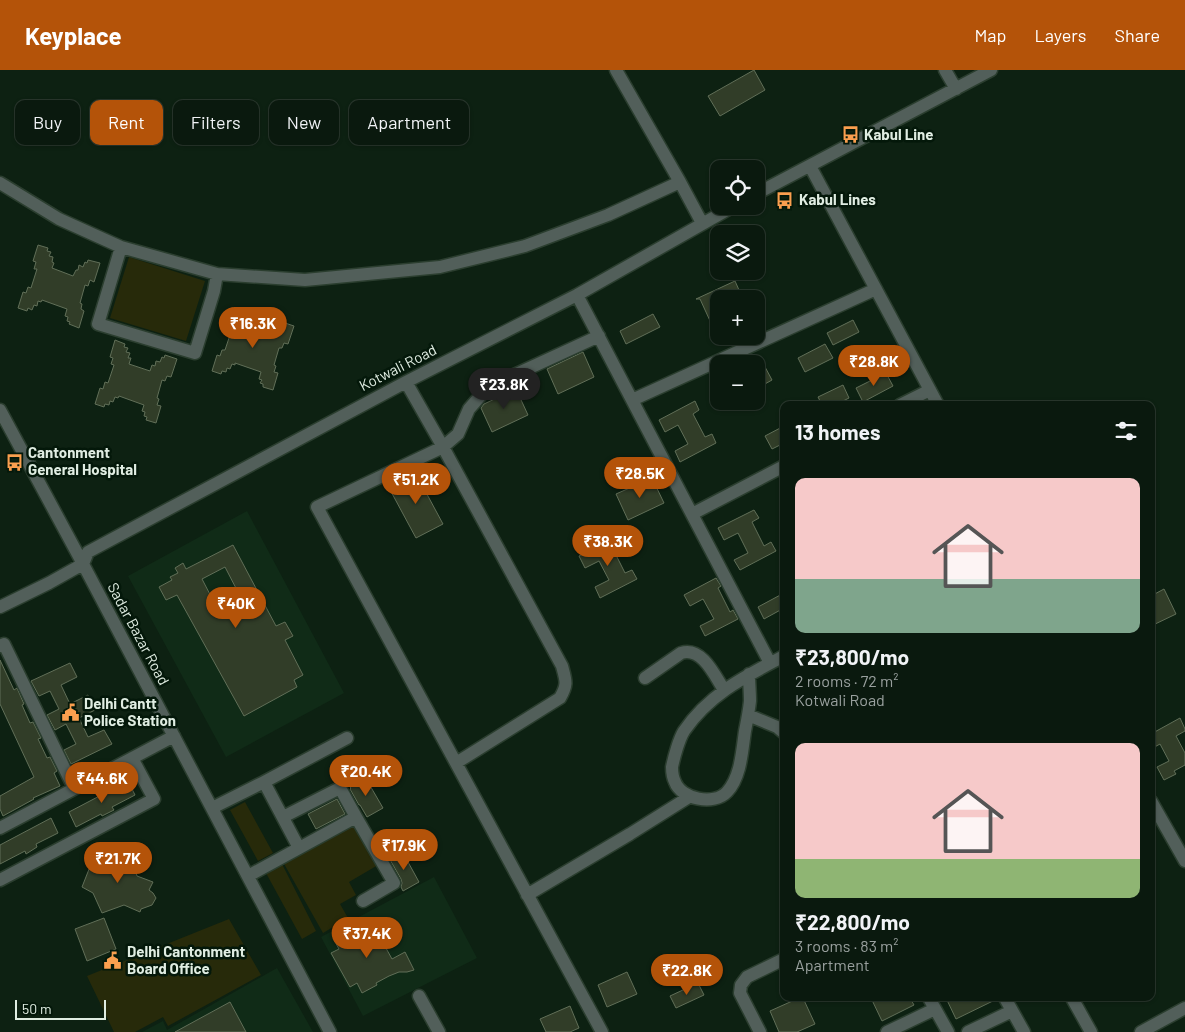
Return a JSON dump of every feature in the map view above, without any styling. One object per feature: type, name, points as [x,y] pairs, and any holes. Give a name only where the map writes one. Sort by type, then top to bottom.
[{"type":"street","points":[[616,70],[702,223]]},
{"type":"street","points":[[946,70],[956,89]]},
{"type":"street","points":[[765,189],[991,70]]},
{"type":"street","points":[[810,166],[936,401]]},
{"type":"street","points":[[0,183],[59,219],[122,247],[217,274],[305,280],[440,267],[525,246],[608,215],[680,182]]},
{"type":"street","name":"Kotwali Road","points":[[0,606],[49,583],[83,564],[88,552],[406,382],[577,295],[717,215]]},
{"type":"street","points":[[122,247],[98,324],[195,353],[214,291],[217,274]]},
{"type":"street","points":[[632,400],[876,288]]},
{"type":"street","points":[[577,295],[770,663]]},
{"type":"street","points":[[599,336],[488,387],[468,409],[458,434],[443,447],[317,506],[602,1032]]},
{"type":"street","points":[[406,382],[562,666],[566,680],[566,688],[560,698],[456,763]]},
{"type":"street","points":[[908,401],[930,390]]},
{"type":"street","name":"Sadar Bazar Road","points":[[0,410],[330,1032]]},
{"type":"street","points":[[692,514],[780,468]]},
{"type":"street","points":[[0,646],[4,644],[74,788]]},
{"type":"street","points":[[645,678],[681,653],[687,651],[698,655],[724,690]]},
{"type":"street","points":[[749,674],[750,701],[739,768],[735,780],[726,794],[718,798],[707,800],[689,797],[675,784],[672,769],[683,732],[715,696],[749,674],[780,658]]},
{"type":"street","points":[[748,715],[780,730]]},
{"type":"street","points":[[0,828],[174,736]]},
{"type":"street","points":[[212,808],[347,738]]},
{"type":"street","points":[[0,880],[154,799],[132,758]]},
{"type":"street","points":[[264,782],[299,848]]},
{"type":"street","points":[[283,817],[340,788],[394,883],[363,901]]},
{"type":"street","points":[[527,895],[689,797]]},
{"type":"street","points":[[1155,808],[1185,861]]},
{"type":"street","points":[[248,876],[356,817]]},
{"type":"street","points":[[760,1032],[740,993],[741,985],[747,977],[780,961]]},
{"type":"street","points":[[419,996],[439,1032]]},
{"type":"street","points":[[1007,1001],[1024,1032]]},
{"type":"street","points":[[1074,1001],[1091,1032]]},
{"type":"street","points":[[887,1032],[932,1003],[948,1032]]},
{"type":"street","points":[[1141,1032],[1185,1008]]},
{"type":"street","points":[[968,1032],[1012,1011]]},
{"type":"shaded area","points":[[129,257],[205,281],[186,341],[110,318]]},
{"type":"shaded area","points":[[247,511],[344,693],[226,757],[128,576]]},
{"type":"shaded area","points":[[245,802],[273,853],[258,861],[230,810]]},
{"type":"shaded area","points":[[353,822],[378,865],[349,882],[356,895],[340,904],[348,918],[323,933],[283,862]]},
{"type":"shaded area","points":[[282,864],[316,931],[302,939],[266,873]]},
{"type":"shaded area","points":[[434,877],[477,958],[363,1016],[321,937]]},
{"type":"shaded area","points":[[229,919],[261,975],[168,1026],[163,1017],[135,1032],[114,1032],[87,976]]},
{"type":"shaded area","points":[[277,968],[313,1032],[142,1032],[163,1021],[167,1030]]},
{"type":"building","points":[[754,70],[765,90],[720,116],[708,96]]},
{"type":"building","points":[[38,245],[48,248],[47,251],[51,252],[49,256],[53,257],[52,262],[54,263],[52,268],[73,276],[76,270],[78,270],[79,265],[83,267],[88,260],[100,263],[94,282],[90,280],[88,286],[85,285],[80,303],[82,304],[81,309],[84,311],[79,328],[69,324],[70,322],[67,321],[68,317],[65,316],[67,309],[42,300],[41,302],[38,301],[37,306],[34,305],[32,310],[28,308],[27,311],[18,308],[23,292],[26,293],[28,287],[31,288],[37,269],[34,269],[36,262],[33,261]]},
{"type":"building","points":[[735,281],[739,290],[716,290]]},
{"type":"building","points":[[710,293],[710,321],[700,299],[696,299]]},
{"type":"building","points":[[232,308],[242,311],[243,319],[247,320],[245,324],[247,325],[246,331],[267,338],[269,332],[272,333],[273,328],[277,329],[278,324],[281,325],[282,322],[294,326],[288,344],[284,343],[282,348],[279,348],[274,365],[276,366],[274,372],[278,373],[273,390],[263,387],[263,384],[260,383],[262,380],[259,379],[261,372],[235,363],[235,365],[232,364],[230,369],[227,368],[226,372],[222,371],[221,374],[212,371],[217,355],[220,356],[222,350],[225,350],[231,332],[228,331],[230,325],[226,324]]},
{"type":"building","points":[[653,314],[660,327],[626,344],[620,331]]},
{"type":"building","points":[[853,320],[859,332],[833,345],[827,333]]},
{"type":"building","points":[[115,340],[125,344],[124,347],[128,348],[126,352],[130,353],[128,358],[131,358],[129,364],[150,371],[152,365],[155,366],[156,361],[160,362],[165,355],[177,359],[171,377],[167,376],[165,381],[162,380],[157,398],[159,399],[157,405],[161,406],[156,423],[146,420],[145,412],[142,411],[144,405],[119,396],[118,398],[115,397],[113,402],[110,401],[109,405],[105,404],[104,407],[95,404],[100,388],[103,389],[105,382],[108,383],[114,365],[111,364],[113,358],[110,357]]},
{"type":"building","points":[[825,344],[833,358],[805,372],[798,358]]},
{"type":"building","points":[[583,352],[594,377],[558,394],[547,369]]},
{"type":"building","points":[[765,367],[772,380],[765,384]]},
{"type":"building","points":[[886,373],[893,386],[865,401],[862,401],[856,388]]},
{"type":"building","points":[[843,385],[849,398],[843,401],[820,401],[818,397]]},
{"type":"building","points":[[516,389],[528,415],[492,432],[481,408],[484,404]]},
{"type":"building","points":[[695,401],[699,410],[693,414],[705,437],[712,434],[716,443],[680,462],[675,451],[688,444],[678,425],[665,432],[659,420]]},
{"type":"building","points":[[780,428],[780,445],[772,449],[765,436]]},
{"type":"building","points":[[415,472],[443,524],[416,538],[388,486]]},
{"type":"building","points":[[652,478],[664,503],[628,520],[616,494]]},
{"type":"building","points":[[754,510],[759,518],[752,522],[764,546],[771,542],[776,551],[740,570],[734,560],[748,553],[738,533],[724,540],[718,528]]},
{"type":"building","points":[[615,537],[620,546],[613,549],[625,573],[632,570],[637,579],[600,598],[595,587],[609,580],[599,561],[585,568],[579,556]]},
{"type":"building","points":[[233,545],[276,626],[285,622],[293,636],[285,640],[303,675],[294,680],[297,687],[244,716],[177,595],[166,600],[159,587],[172,580],[170,577],[178,573],[175,568],[183,563],[186,569]],"holes":[[[225,567],[239,594],[216,606],[202,579]]]},
{"type":"building","points":[[716,578],[721,586],[718,588],[730,612],[733,610],[738,619],[705,636],[700,626],[714,619],[703,599],[690,606],[684,595]]},
{"type":"building","points":[[1164,589],[1176,614],[1155,624],[1155,594]]},
{"type":"building","points":[[780,595],[780,610],[764,619],[758,607]]},
{"type":"building","points":[[0,660],[14,690],[17,688],[30,723],[33,722],[41,738],[38,739],[47,758],[50,757],[57,771],[54,773],[60,786],[33,798],[3,816],[0,809],[0,796],[34,777],[0,704]]},
{"type":"building","name":"Delhi Cantt Police Station","points":[[70,663],[77,677],[61,685],[70,704],[88,695],[95,710],[79,718],[88,737],[104,730],[112,744],[71,764],[64,750],[76,744],[66,724],[55,730],[47,715],[59,709],[50,691],[39,696],[31,681]]},
{"type":"building","points":[[1180,718],[1185,729],[1185,731],[1176,736],[1185,753],[1185,765],[1174,771],[1176,774],[1164,780],[1157,767],[1169,761],[1160,744],[1155,747],[1155,732]]},
{"type":"building","points":[[365,777],[383,808],[367,817],[349,786]]},
{"type":"building","points":[[128,781],[135,795],[112,807],[114,810],[102,816],[101,814],[76,827],[69,812]]},
{"type":"building","points":[[337,799],[345,814],[316,829],[308,814]]},
{"type":"building","points":[[51,818],[58,833],[36,844],[37,847],[26,854],[25,851],[0,864],[0,845]]},
{"type":"building","points":[[402,851],[419,882],[403,891],[401,879],[389,858]]},
{"type":"building","points":[[130,853],[137,876],[153,882],[149,890],[156,898],[152,905],[141,909],[140,912],[124,905],[102,913],[93,893],[82,887],[95,854],[107,861]]},
{"type":"building","points":[[104,918],[116,949],[87,961],[75,929]]},
{"type":"building","points":[[360,926],[366,935],[376,930],[392,959],[405,952],[414,970],[399,972],[389,976],[362,993],[357,983],[350,987],[331,953],[339,949],[334,940]]},
{"type":"building","points":[[627,972],[637,994],[607,1007],[598,985]]},
{"type":"building","points":[[698,983],[704,995],[676,1008],[670,996]]},
{"type":"building","points":[[792,1001],[804,1001],[815,1024],[797,1032],[779,1032],[770,1011]]},
{"type":"building","points":[[872,1001],[912,1001],[914,1005],[882,1021]]},
{"type":"building","points":[[947,1001],[993,1001],[956,1019]]},
{"type":"building","points":[[230,1002],[246,1032],[175,1032]]},
{"type":"building","points":[[570,1006],[579,1028],[570,1032],[546,1032],[540,1019]]},
{"type":"place","name":"Kabul Line","points":[[850,135]]},
{"type":"place","name":"Kabul Lines","points":[[785,200]]},
{"type":"place","name":"Cantonment General Hospital","points":[[14,462]]},
{"type":"place","name":"Delhi Cantt Police Station","points":[[70,713]]},
{"type":"place","name":"Delhi Cantonment Board Office","points":[[113,961]]}]
